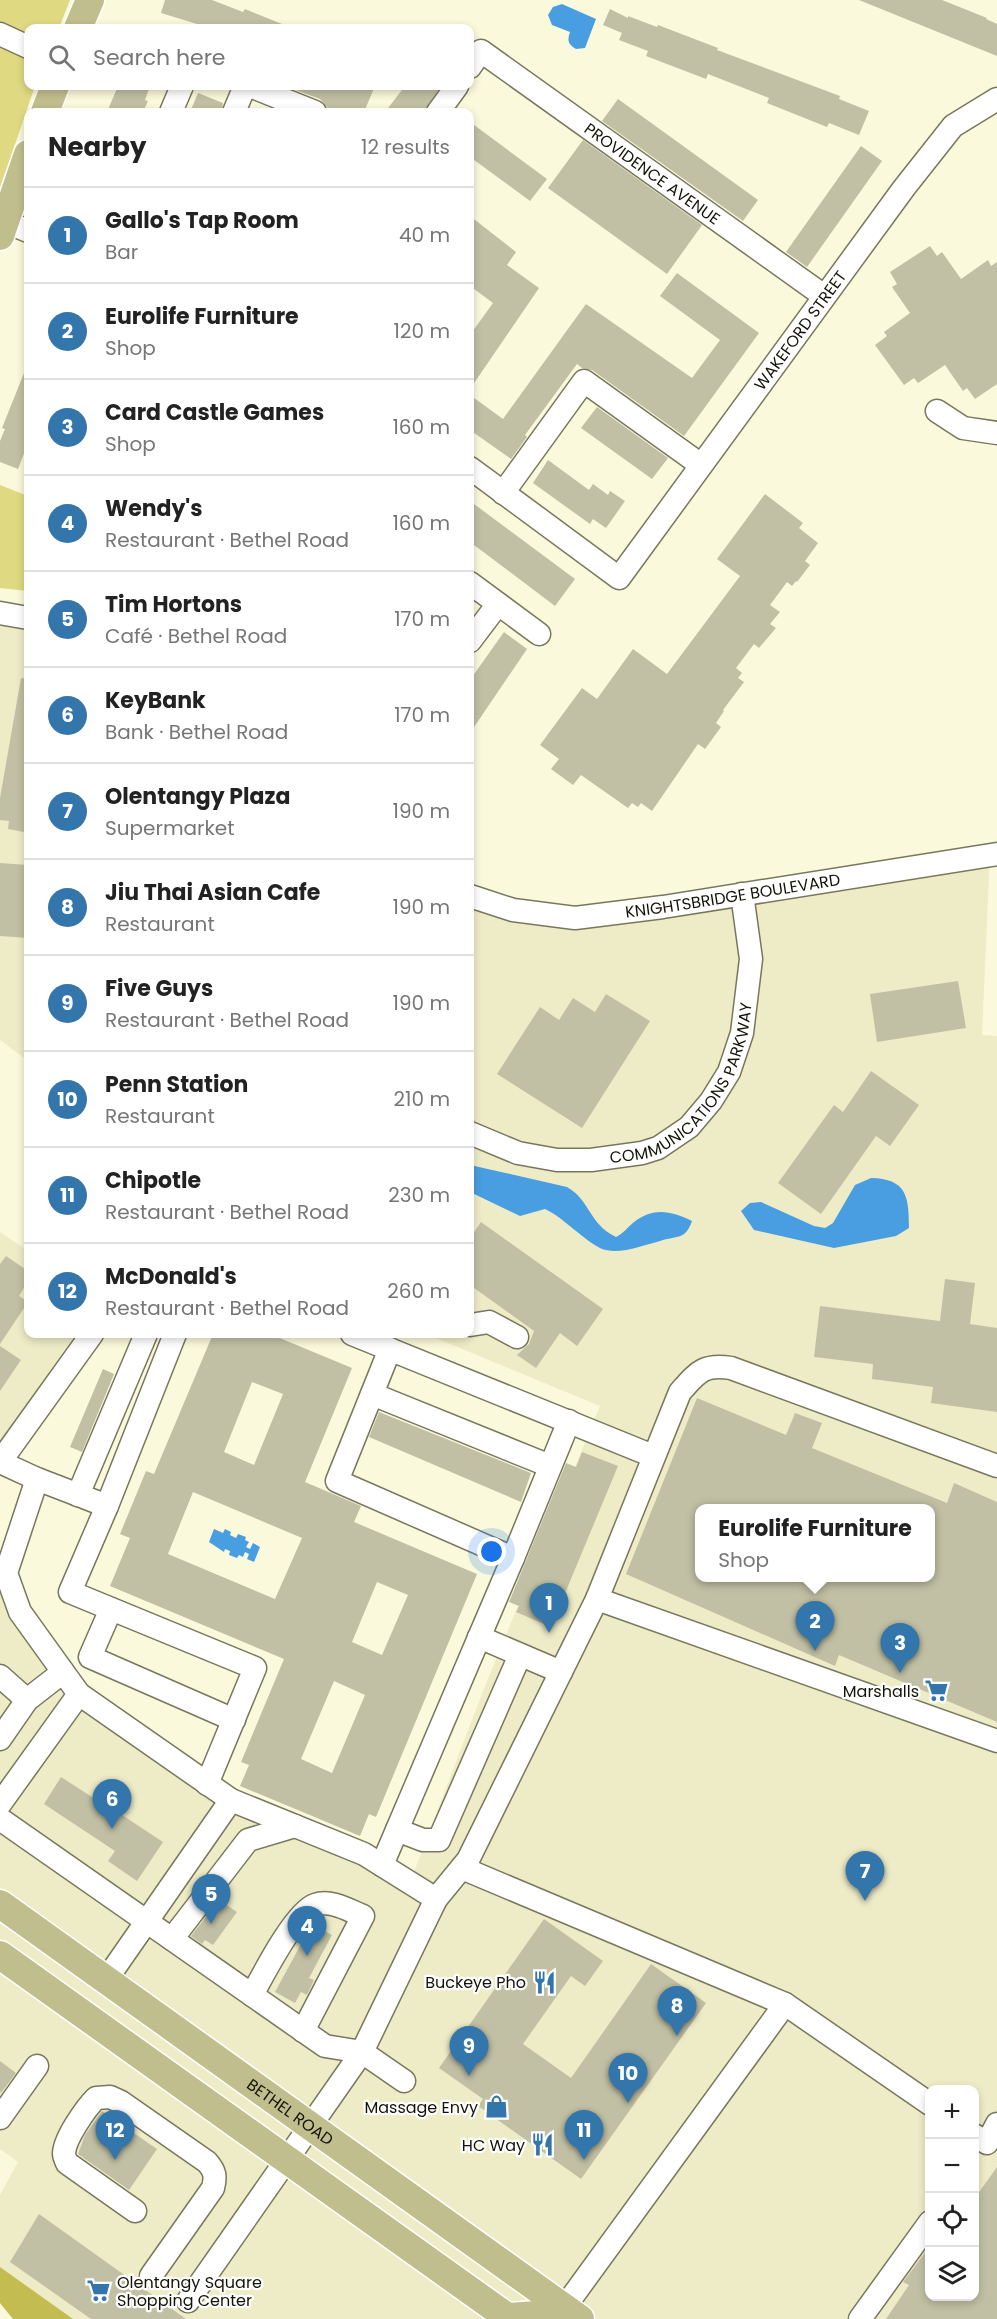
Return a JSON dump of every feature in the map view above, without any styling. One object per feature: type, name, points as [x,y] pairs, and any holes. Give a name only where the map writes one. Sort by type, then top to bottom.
[{"type":"main road","points":[[80,24],[90,0]]},
{"type":"main road","points":[[47,108],[53,90]]},
{"type":"main road","points":[[11,229],[24,172]]},
{"type":"main road","name":"BETHEL ROAD","points":[[0,1904],[572,2313]]},
{"type":"main road","points":[[0,1955],[509,2318],[572,2313]]},
{"type":"street","points":[[0,34],[24,45]]},
{"type":"street","name":"PROVIDENCE AVENUE","points":[[475,59],[824,296]]},
{"type":"street","points":[[173,108],[180,90]]},
{"type":"street","points":[[236,108],[243,90]]},
{"type":"street","points":[[260,90],[305,108]]},
{"type":"street","points":[[441,108],[454,90]]},
{"type":"street","name":"WAKEFORD STREET","points":[[503,493],[619,578],[903,188],[953,126],[997,99]]},
{"type":"street","points":[[474,471],[503,493],[584,381],[701,465]]},
{"type":"street","points":[[937,411],[963,428],[997,433]]},
{"type":"street","points":[[474,586],[538,634]]},
{"type":"street","points":[[474,636],[498,604]]},
{"type":"street","points":[[0,613],[24,617]]},
{"type":"street","name":"KNIGHTSBRIDGE BOULEVARD","points":[[474,897],[513,910],[575,918],[997,854]]},
{"type":"street","name":"COMMUNICATIONS PARKWAY","points":[[474,1135],[518,1153],[557,1160],[591,1160],[642,1154],[658,1148],[689,1127],[711,1101],[729,1072],[742,1033],[751,958],[742,894]]},
{"type":"street","points":[[474,1324],[489,1322],[517,1337]]},
{"type":"street","points":[[89,1338],[0,1462],[106,1506]]},
{"type":"street","points":[[78,1495],[144,1338]]},
{"type":"street","points":[[173,1338],[70,1592],[255,1668],[207,1784]]},
{"type":"street","points":[[362,1338],[653,1456]]},
{"type":"street","points":[[390,1349],[337,1481],[513,1558]]},
{"type":"street","points":[[188,2301],[362,2052],[436,1899],[468,1860],[597,1599],[680,1392],[697,1373],[713,1366],[731,1368],[997,1466]]},
{"type":"street","points":[[372,1394],[550,1466]]},
{"type":"street","points":[[382,1865],[569,1421]]},
{"type":"street","points":[[37,1479],[6,1573],[5,1587],[20,1612],[79,1694],[231,1800],[364,1854],[436,1899]]},
{"type":"street","points":[[597,1599],[997,1741]]},
{"type":"street","points":[[111,1609],[90,1657],[234,1720]]},
{"type":"street","points":[[479,1637],[561,1672]]},
{"type":"street","points":[[397,1830],[423,1840],[439,1840],[520,1655]]},
{"type":"street","points":[[0,1738],[27,1701],[63,1672]]},
{"type":"street","points":[[0,1676],[27,1701]]},
{"type":"street","points":[[0,1804],[79,1694]]},
{"type":"street","points":[[106,1980],[231,1800]]},
{"type":"street","points":[[0,1819],[325,2046],[362,2052],[404,2081]]},
{"type":"street","points":[[172,1940],[248,1840],[295,1826]]},
{"type":"street","points":[[462,1868],[784,2004],[925,2100]]},
{"type":"street","points":[[252,1995],[293,1925],[314,1905],[335,1904],[363,1916],[303,2031]]},
{"type":"street","points":[[572,2313],[784,2004]]},
{"type":"street","points":[[0,2118],[37,2066]]},
{"type":"street","points":[[135,2211],[67,2163],[64,2154],[66,2144],[87,2108],[96,2098],[110,2097],[121,2102],[207,2162],[216,2178],[213,2188],[152,2276]]},
{"type":"street","points":[[860,2319],[925,2229]]},
{"type":"shaded area","points":[[0,0],[70,0],[61,24],[24,24],[24,90],[34,90],[27,108],[24,108],[24,118],[0,188]]},
{"type":"shaded area","points":[[0,485],[24,494],[24,591],[0,588]]},
{"type":"shaded area","points":[[0,611],[24,619],[24,1058],[0,1040]]},
{"type":"shaded area","points":[[990,853],[982,1035],[997,1036],[997,2319],[73,2319],[0,2267],[0,2195],[18,2162],[0,2149],[0,1579],[81,1693],[239,1807],[412,1877],[483,1691],[600,1406],[436,1338],[474,1338],[474,899],[579,917]]},
{"type":"shaded area","points":[[0,1232],[24,1248],[24,1338],[84,1338],[0,1448]]},
{"type":"shaded area","points":[[0,2267],[73,2319],[13,2319],[0,2303]]},
{"type":"water","points":[[562,4],[596,19],[585,48],[573,47],[569,42],[570,32],[552,25],[548,15],[553,7]]},
{"type":"water","points":[[474,1166],[567,1187],[581,1199],[600,1225],[616,1237],[641,1217],[656,1212],[670,1213],[692,1221],[683,1235],[640,1247],[612,1251],[593,1244],[545,1209],[520,1216],[474,1194]]},
{"type":"water","points":[[871,1178],[892,1182],[903,1191],[908,1206],[909,1228],[896,1236],[834,1248],[754,1230],[741,1211],[750,1203],[761,1202],[814,1226],[825,1228],[833,1223],[855,1185]]},
{"type":"water","points":[[214,1529],[223,1533],[225,1529],[236,1538],[238,1534],[246,1537],[245,1540],[249,1542],[246,1547],[250,1549],[253,1543],[260,1547],[254,1562],[247,1559],[249,1554],[245,1552],[243,1557],[239,1555],[237,1558],[229,1555],[230,1551],[225,1549],[224,1552],[209,1542]]},
{"type":"building","points":[[165,0],[212,0],[243,12],[245,9],[282,24],[197,24],[161,13]]},
{"type":"building","points":[[859,0],[942,0],[987,18],[997,24],[997,56]]},
{"type":"building","points":[[610,9],[628,18],[628,16],[657,27],[658,25],[718,48],[717,50],[840,96],[839,99],[869,111],[859,135],[829,123],[827,127],[767,103],[769,98],[708,74],[706,79],[646,56],[648,51],[619,40],[622,33],[603,25]]},
{"type":"building","points":[[116,90],[149,90],[145,108],[109,108]]},
{"type":"building","points":[[296,90],[373,90],[366,108],[328,108],[320,99]]},
{"type":"building","points":[[402,90],[438,90],[426,108],[388,108]]},
{"type":"building","points":[[198,93],[223,103],[222,108],[192,108]]},
{"type":"building","points":[[618,99],[758,200],[743,221],[602,121]]},
{"type":"building","points":[[474,125],[547,179],[530,201],[474,160]]},
{"type":"building","points":[[583,140],[702,225],[667,274],[548,188]]},
{"type":"building","points":[[861,146],[882,161],[807,267],[786,252]]},
{"type":"building","points":[[474,219],[516,252],[507,265],[539,288],[474,383],[474,329],[493,303],[474,289]]},
{"type":"building","points":[[930,246],[937,256],[942,252],[961,279],[988,260],[991,266],[997,262],[997,384],[975,399],[967,388],[963,391],[945,365],[918,383],[914,378],[904,385],[875,345],[887,336],[884,332],[910,313],[892,287],[897,284],[890,272]]},
{"type":"building","points":[[677,273],[759,333],[684,436],[592,370],[582,368],[577,364],[525,435],[527,437],[511,459],[474,433],[474,398],[503,419],[586,304],[692,378],[720,340],[660,296]]},
{"type":"building","points":[[24,373],[24,453],[18,469],[0,462],[0,441],[5,429],[2,428]]},
{"type":"building","points":[[597,407],[668,458],[652,479],[581,428]]},
{"type":"building","points":[[548,460],[589,490],[593,484],[608,495],[610,491],[625,501],[606,528],[593,519],[590,524],[533,483]]},
{"type":"building","points":[[765,494],[803,523],[799,528],[818,543],[805,561],[810,565],[797,582],[792,586],[787,582],[770,605],[780,612],[770,624],[776,628],[759,648],[754,644],[736,668],[742,673],[738,678],[744,682],[716,723],[721,727],[705,749],[698,744],[652,811],[641,803],[638,807],[632,803],[628,808],[581,775],[573,785],[551,769],[559,759],[540,745],[582,688],[597,699],[633,649],[667,674],[740,576],[717,559]]},
{"type":"building","points":[[474,504],[575,579],[555,606],[474,545]]},
{"type":"building","points":[[504,632],[527,649],[474,727],[474,674]]},
{"type":"building","points":[[21,678],[24,678],[24,832],[8,829],[9,821],[0,820],[0,798]]},
{"type":"building","points":[[0,863],[24,865],[24,938],[0,936]]},
{"type":"building","points":[[958,981],[966,1028],[877,1042],[870,994]]},
{"type":"building","points":[[606,994],[650,1021],[582,1128],[497,1074],[540,1007],[559,1020],[573,998],[595,1012]]},
{"type":"building","points":[[871,1071],[919,1105],[890,1146],[876,1136],[821,1214],[778,1183],[834,1105],[843,1112]]},
{"type":"building","points":[[481,1222],[603,1309],[577,1346],[560,1333],[536,1368],[517,1355],[529,1344],[534,1331],[474,1288],[474,1232]]},
{"type":"building","points":[[6,1256],[24,1268],[24,1288],[19,1296],[24,1299],[24,1308],[0,1344],[0,1264]]},
{"type":"building","points":[[945,1279],[975,1283],[970,1324],[997,1328],[997,1412],[931,1403],[933,1387],[872,1379],[873,1364],[814,1357],[820,1306],[940,1321]]},
{"type":"building","points":[[211,1338],[280,1338],[352,1368],[305,1482],[361,1506],[354,1522],[477,1574],[376,1817],[369,1814],[360,1836],[240,1786],[249,1765],[241,1762],[284,1659],[110,1586],[130,1538],[120,1534],[146,1471],[154,1474]],"holes":[[[252,1382],[283,1394],[254,1465],[224,1452]],[[193,1492],[302,1538],[275,1599],[168,1554]],[[377,1582],[408,1595],[382,1655],[352,1642]],[[334,1681],[365,1695],[332,1773],[301,1759]]]},
{"type":"building","points":[[0,1346],[21,1360],[0,1391]]},
{"type":"building","points":[[103,1369],[114,1374],[82,1452],[70,1447]]},
{"type":"building","points":[[697,1398],[786,1435],[795,1413],[822,1423],[812,1448],[947,1503],[954,1483],[997,1502],[997,1722],[839,1655],[835,1666],[626,1574]]},
{"type":"building","points":[[379,1412],[531,1473],[521,1502],[369,1437]]},
{"type":"building","points":[[582,1452],[618,1466],[551,1627],[516,1612],[519,1606],[509,1602],[566,1463],[576,1467]]},
{"type":"building","points":[[61,1777],[106,1806],[112,1795],[128,1806],[122,1815],[163,1842],[137,1881],[108,1861],[115,1851],[44,1804]]},
{"type":"building","points":[[219,1900],[237,1912],[213,1945],[205,1940],[202,1944],[191,1936]]},
{"type":"building","points":[[544,1919],[603,1961],[585,1986],[571,1976],[523,2044],[571,2078],[651,1964],[706,2003],[581,2179],[478,2106],[483,2099],[439,2068]]},
{"type":"building","points":[[312,1924],[332,1935],[309,1978],[314,1980],[307,1995],[301,1992],[295,2003],[275,1992]]},
{"type":"building","points":[[0,2061],[16,2073],[1,2093],[0,2092]]},
{"type":"building","points":[[102,2111],[157,2149],[129,2190],[78,2154],[85,2135]]},
{"type":"building","points":[[997,2167],[997,2319],[886,2319],[909,2285],[903,2282],[925,2253],[925,2301],[979,2301],[979,2192]]},
{"type":"building","name":"Olentangy Square Shopping Center","points":[[39,2214],[186,2319],[91,2319],[10,2262]]},
{"type":"place","name":"Gallo's Tap Room","points":[[549,1633]]},
{"type":"place","name":"Eurolife Furniture","points":[[815,1651]]},
{"type":"place","name":"Card Castle Games","points":[[900,1673]]},
{"type":"place","name":"Marshalls","points":[[937,1691]]},
{"type":"place","name":"KeyBank","points":[[112,1829]]},
{"type":"place","name":"Olentangy Plaza","points":[[865,1901]]},
{"type":"place","name":"Tim Hortons","points":[[211,1924]]},
{"type":"place","name":"Wendy's","points":[[307,1956]]},
{"type":"place","name":"Buckeye Pho","points":[[544,1982]]},
{"type":"place","name":"Jiu Thai Asian Cafe","points":[[677,2036]]},
{"type":"place","name":"Five Guys","points":[[469,2076]]},
{"type":"place","name":"Penn Station","points":[[628,2103]]},
{"type":"place","name":"Massage Envy","points":[[496,2107]]},
{"type":"place","name":"HC Way","points":[[543,2145]]},
{"type":"place","name":"McDonald's","points":[[115,2160]]},
{"type":"place","name":"Chipotle","points":[[584,2160]]},
{"type":"place","name":"Olentangy Square Shopping Center","points":[[99,2291]]}]
